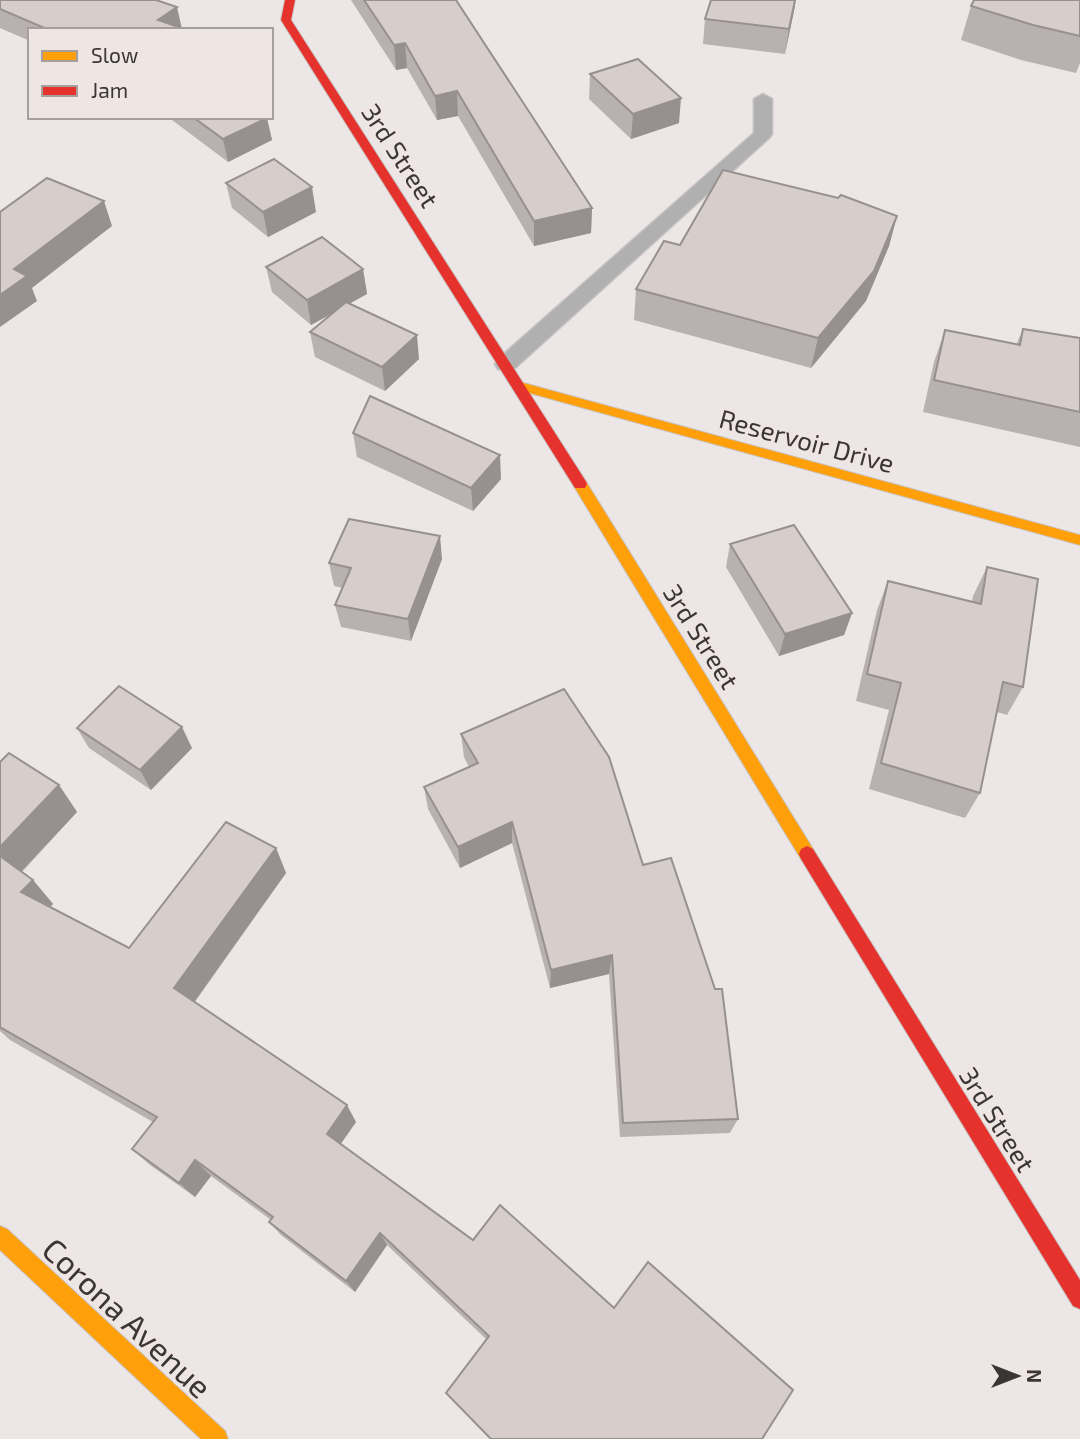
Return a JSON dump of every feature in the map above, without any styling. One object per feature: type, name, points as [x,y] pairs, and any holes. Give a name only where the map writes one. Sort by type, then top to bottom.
[{"type":"street","name":"3rd Street","points":[[290,0],[286,20],[520,386],[1080,1299]]},
{"type":"street","name":"Reservoir Drive","points":[[520,386],[1080,540]]},
{"type":"street","name":"Corona Avenue","points":[[0,1236],[217,1439]]},
{"type":"lane","points":[[506,364],[763,134],[762,99]]},
{"type":"building","points":[[0,0],[156,0],[177,7],[158,20],[181,28],[44,28],[0,9]]},
{"type":"building","points":[[364,0],[456,0],[592,208],[534,221],[457,91],[435,96],[405,43],[394,45]]},
{"type":"building","points":[[711,0],[795,0],[789,29],[705,19]]},
{"type":"building","points":[[974,0],[1080,0],[1080,36],[971,6]]},
{"type":"building","points":[[638,59],[681,98],[633,114],[590,74]]},
{"type":"building","points":[[196,119],[265,119],[223,139]]},
{"type":"building","points":[[274,159],[312,187],[263,212],[226,183]]},
{"type":"building","points":[[723,170],[838,198],[841,195],[897,216],[874,271],[818,338],[636,289],[664,241],[680,245]]},
{"type":"building","points":[[47,178],[104,201],[14,269],[27,276],[0,295],[0,212]]},
{"type":"building","points":[[322,237],[363,269],[307,300],[266,267]]},
{"type":"building","points":[[346,302],[417,335],[382,367],[310,332]]},
{"type":"building","points":[[1023,329],[1080,338],[1080,412],[934,380],[945,330],[1020,345]]},
{"type":"building","points":[[370,396],[500,455],[471,488],[353,433]]},
{"type":"building","points":[[349,519],[440,536],[408,619],[335,605],[351,568],[329,563]]},
{"type":"building","points":[[794,525],[852,613],[785,634],[730,544]]},
{"type":"building","points":[[987,567],[1038,579],[1023,687],[1003,682],[980,793],[881,763],[901,683],[867,674],[888,581],[981,604]]},
{"type":"building","points":[[119,686],[182,727],[140,770],[77,728]]},
{"type":"building","points":[[564,689],[609,757],[643,865],[671,858],[715,989],[722,989],[738,1119],[623,1123],[612,955],[551,970],[512,822],[458,847],[424,787],[478,763],[461,734]]},
{"type":"building","points":[[9,753],[59,785],[0,847],[0,762]]},
{"type":"building","points":[[226,822],[276,848],[174,988],[347,1105],[327,1134],[473,1240],[500,1205],[614,1308],[648,1262],[793,1390],[762,1439],[491,1439],[446,1393],[489,1336],[380,1233],[346,1281],[269,1222],[273,1217],[195,1160],[179,1183],[132,1149],[157,1117],[0,1027],[0,856],[33,880],[21,892],[129,948]]},
{"type":"traffic: slow","points":[[520,386],[1080,540]]},
{"type":"traffic: slow","points":[[580,484],[807,854]]},
{"type":"traffic: slow","points":[[0,1236],[217,1439]]},
{"type":"traffic: jam","points":[[290,0],[286,20],[580,484]]},
{"type":"traffic: jam","points":[[807,854],[1080,1299]]}]
